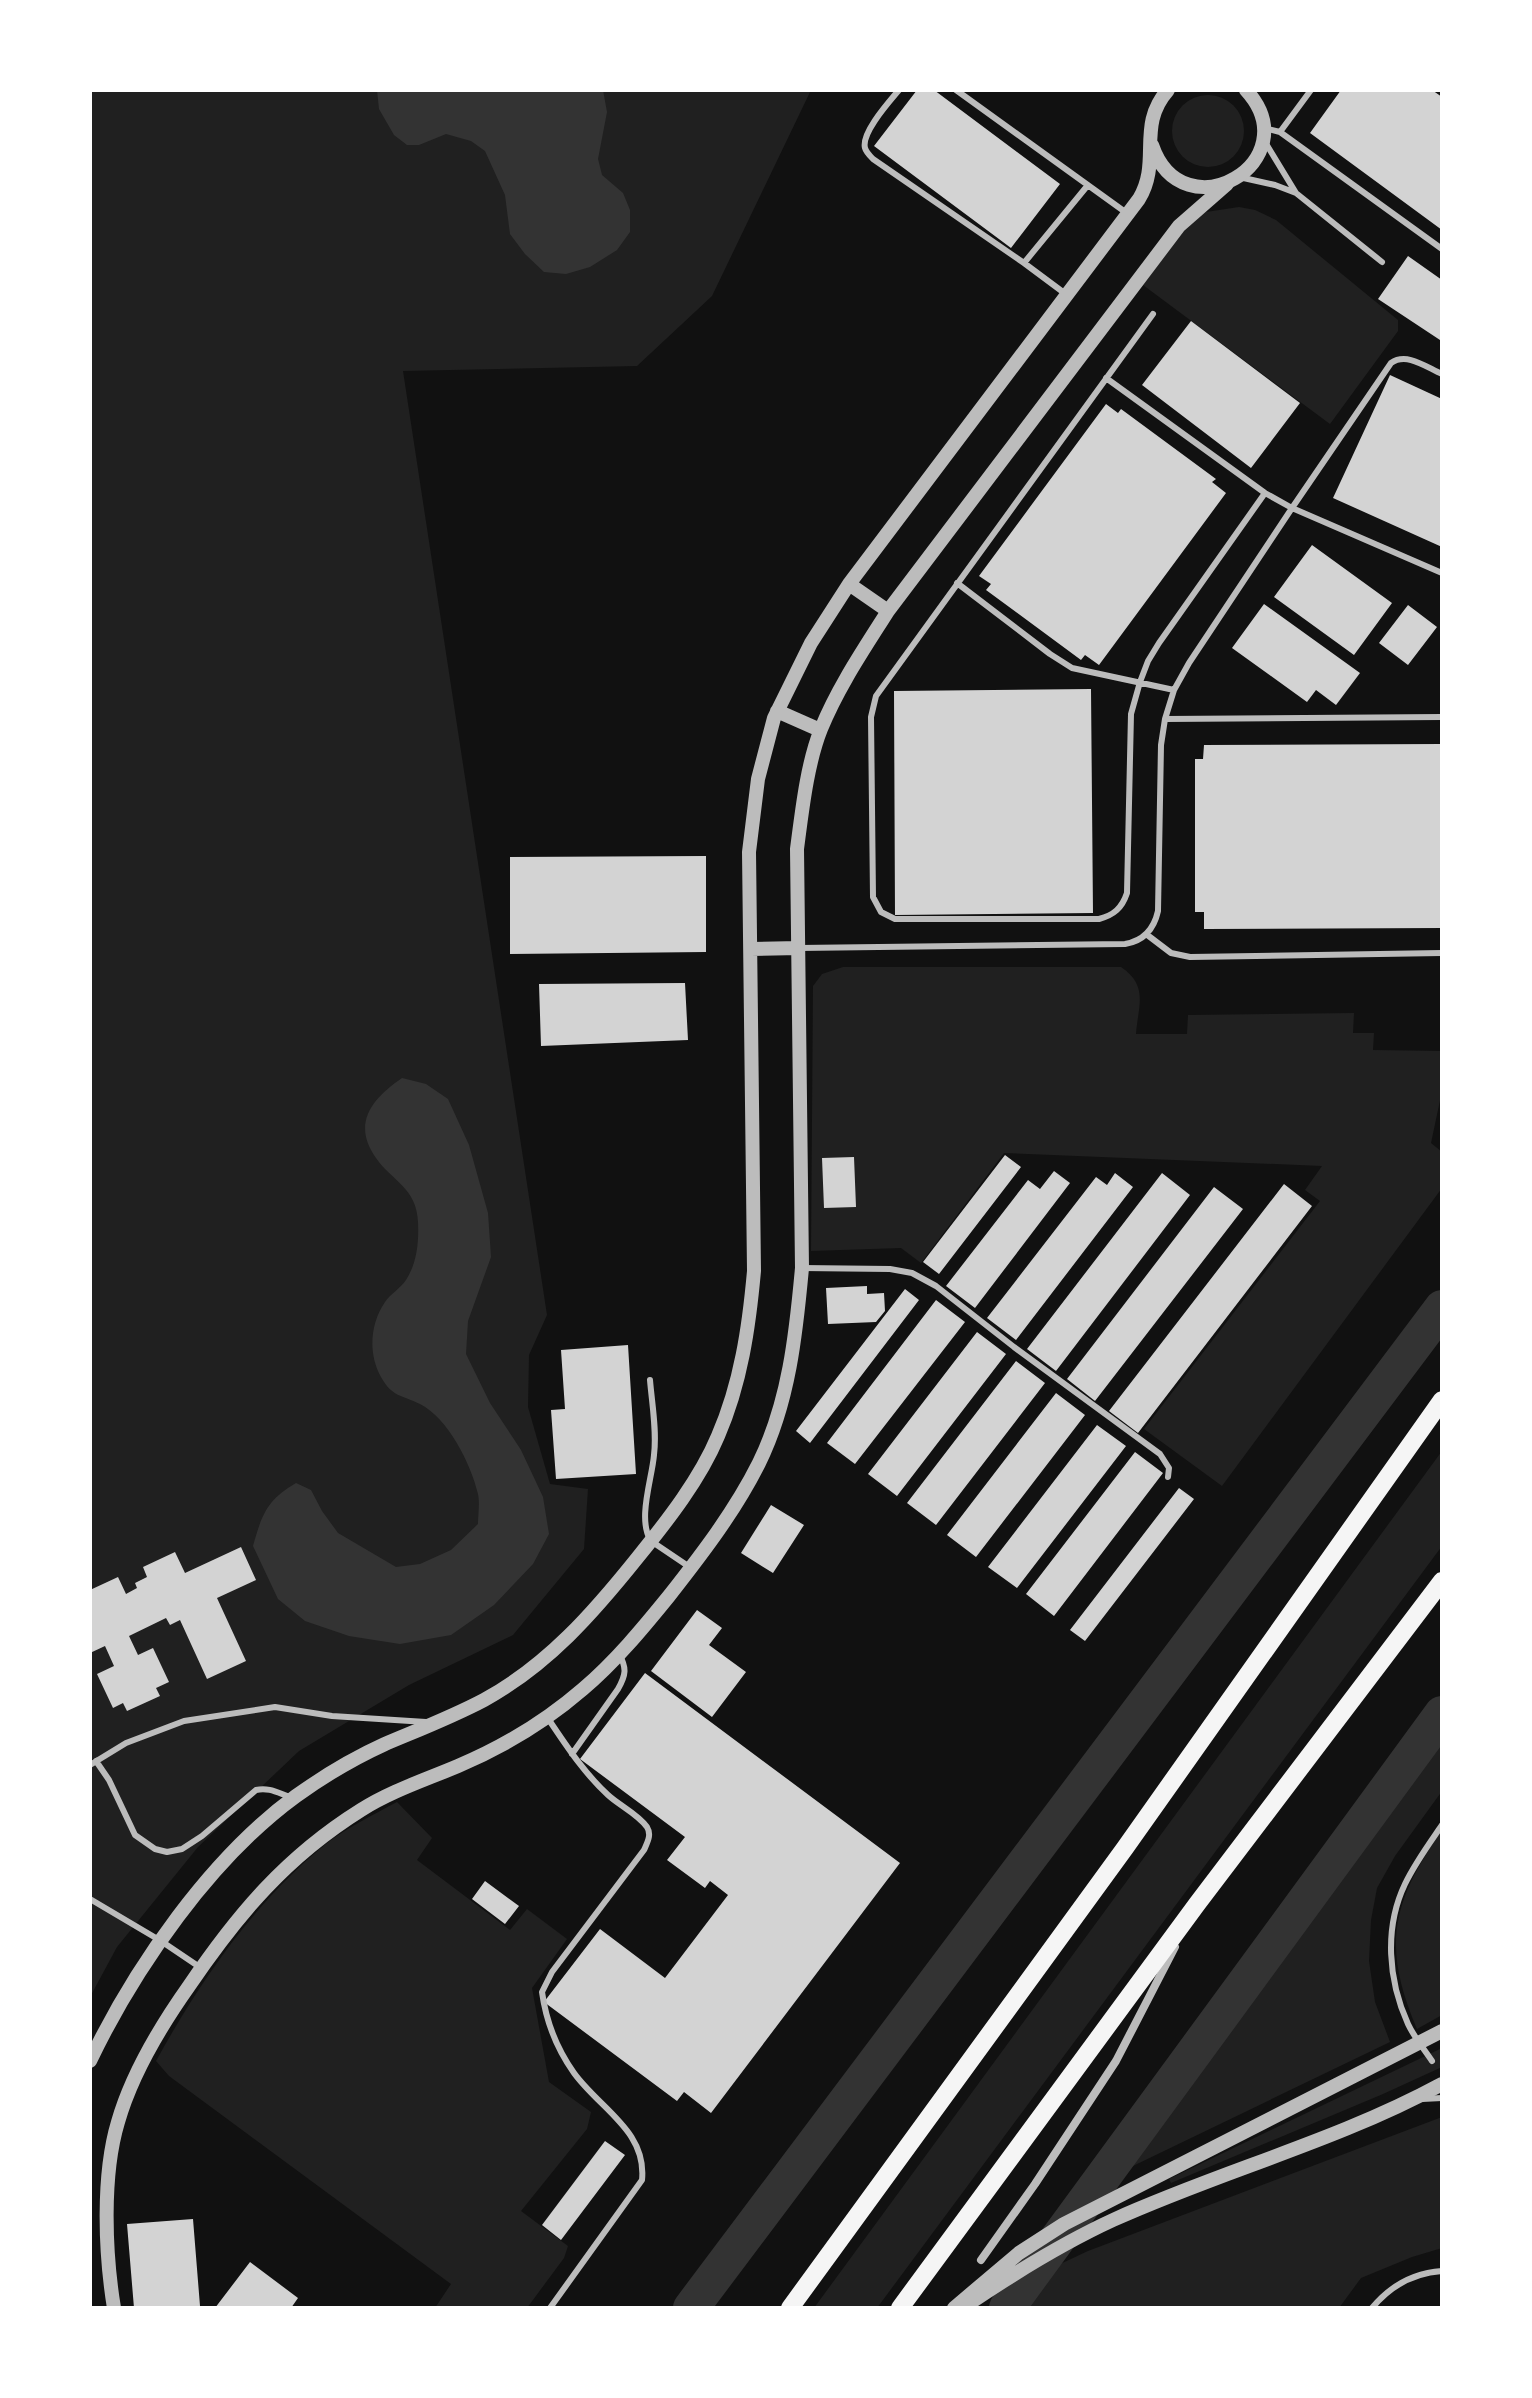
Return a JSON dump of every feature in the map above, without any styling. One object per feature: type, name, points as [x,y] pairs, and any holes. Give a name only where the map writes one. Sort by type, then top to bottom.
[{"type":"main road","points":[[790,2308],[1125,1848],[1442,1400]]},
{"type":"main road","points":[[900,2308],[1197,1904],[1442,1581]]},
{"type":"street","points":[[90,2061],[126,1993],[185,1907],[215,1871],[294,1798],[383,1745],[485,1699],[553,1651],[581,1625],[651,1541],[697,1475],[718,1437],[740,1366],[749,1322],[754,1271],[749,852],[758,779],[777,711],[811,643],[849,584],[1148,184],[1152,118],[1168,90]]},
{"type":"street","points":[[114,2308],[107,2222],[117,2122],[164,2022],[223,1936],[252,1901],[324,1835],[406,1786],[461,1765],[511,1740],[584,1688],[619,1654],[691,1568],[737,1502],[760,1461],[788,1378],[802,1268],[797,849],[805,792],[820,730],[851,670],[888,611],[1179,226],[1255,160],[1263,133],[1258,106],[1246,90]]},
{"type":"street","points":[[1151,141],[1156,157],[1166,171],[1179,180],[1211,188],[1233,180]]},
{"type":"street","points":[[849,584],[888,611]]},
{"type":"street","points":[[777,711],[820,730]]},
{"type":"street","points":[[751,949],[799,948]]},
{"type":"street","points":[[981,2260],[1116,2061],[1197,1904]]},
{"type":"street","points":[[954,2308],[1019,2253],[1074,2218],[1442,2031]]},
{"type":"street","points":[[963,2308],[1064,2244],[1178,2193],[1413,2100],[1442,2084]]},
{"type":"lane","points":[[899,90],[877,117],[864,146],[867,153],[1067,295]]},
{"type":"lane","points":[[956,90],[1128,214]]},
{"type":"lane","points":[[1280,132],[1311,90]]},
{"type":"lane","points":[[1296,193],[1263,133],[1280,132],[1442,249]]},
{"type":"lane","points":[[1233,180],[1275,185],[1296,193],[1382,262]]},
{"type":"lane","points":[[1024,263],[1088,185]]},
{"type":"lane","points":[[1153,314],[882,685],[872,707],[873,897],[877,908],[885,916],[895,919],[1099,919],[1115,913],[1127,893],[1131,714],[1140,682],[1159,643],[1265,493]]},
{"type":"lane","points":[[799,948],[1125,944],[1140,940],[1152,927],[1158,911],[1159,770],[1165,719],[1174,690],[1189,663],[1391,363],[1396,359],[1409,359],[1442,374]]},
{"type":"lane","points":[[1106,378],[1265,493],[1292,508],[1442,573]]},
{"type":"lane","points":[[957,583],[1072,668],[1174,690]]},
{"type":"lane","points":[[1165,719],[1442,717]]},
{"type":"lane","points":[[1146,934],[1171,953],[1190,957],[1442,953]]},
{"type":"lane","points":[[802,1268],[890,1269],[912,1273],[936,1286],[1160,1454],[1169,1468],[1168,1477]]},
{"type":"lane","points":[[650,1380],[655,1453],[646,1527],[651,1541],[691,1568]]},
{"type":"lane","points":[[572,1754],[625,1677],[626,1670],[619,1654]]},
{"type":"lane","points":[[294,1798],[273,1790],[256,1790],[202,1836],[182,1849],[167,1852],[155,1849],[135,1835],[109,1780],[93,1763],[126,1743],[184,1721],[275,1707],[332,1716],[436,1723]]},
{"type":"lane","points":[[547,1717],[572,1754],[609,1796],[646,1825],[649,1833],[631,1869],[552,1972],[542,1992],[562,2054],[575,2075],[625,2128],[639,2147],[643,2163],[642,2180],[550,2308]]},
{"type":"lane","points":[[1432,2061],[1410,2027],[1400,2004],[1393,1978],[1391,1949],[1396,1908],[1404,1885],[1442,1825]]},
{"type":"lane","points":[[90,1899],[201,1968]]},
{"type":"lane","points":[[1413,2100],[1442,2098]]},
{"type":"lane","points":[[1372,2308],[1389,2289],[1408,2278],[1442,2271]]},
{"type":"shaded area","points":[[90,90],[811,90],[712,296],[637,366],[403,371],[547,1315],[529,1355],[528,1407],[550,1484],[588,1489],[584,1549],[513,1635],[409,1685],[299,1751],[198,1847],[117,1947],[90,1997]]},
{"type":"shaded area","points":[[377,90],[603,90],[607,112],[598,159],[602,175],[623,193],[630,210],[630,232],[617,250],[590,267],[566,274],[544,272],[510,234],[505,195],[485,151],[471,141],[446,134],[419,145],[407,145],[394,135],[379,109]]},
{"type":"shaded area","points":[[1208,95],[1228,101],[1238,111],[1244,131],[1238,151],[1228,161],[1208,167],[1188,161],[1178,151],[1172,131],[1178,111],[1188,101]]},
{"type":"shaded area","points":[[1239,207],[1255,210],[1276,220],[1398,320],[1398,331],[1330,424],[1143,285],[1192,220],[1206,212]]},
{"type":"shaded area","points":[[843,967],[1121,967],[1130,974],[1139,989],[1136,1034],[1187,1034],[1188,1015],[1354,1013],[1353,1033],[1374,1033],[1373,1050],[1442,1051],[1442,1091],[1431,1143],[1442,1152],[1442,1188],[1222,1486],[1144,1429],[1320,1201],[1305,1190],[1322,1166],[1004,1153],[921,1263],[901,1248],[811,1251],[813,986],[822,974]]},
{"type":"shaded area","points":[[402,1078],[426,1084],[448,1099],[469,1145],[488,1213],[491,1257],[468,1321],[466,1354],[490,1403],[521,1450],[543,1497],[549,1534],[533,1564],[494,1605],[451,1635],[400,1644],[349,1636],[305,1621],[278,1599],[253,1546],[267,1509],[296,1483],[311,1490],[338,1533],[396,1567],[420,1564],[451,1550],[478,1524],[478,1494],[457,1443],[430,1411],[389,1388],[374,1359],[372,1339],[376,1320],[385,1302],[410,1273],[418,1245],[417,1210],[413,1201],[376,1158],[365,1134],[374,1103]]},
{"type":"shaded area","points":[[1442,1451],[1442,1546],[877,2308],[814,2308]]},
{"type":"shaded area","points":[[1442,1722],[1442,1791],[1395,1856],[1377,1888],[1371,1920],[1369,1961],[1375,2002],[1390,2042],[1108,2178]]},
{"type":"shaded area","points":[[397,1802],[432,1838],[417,1860],[510,1930],[527,1909],[567,1939],[532,1988],[549,2082],[591,2112],[587,2129],[521,2211],[568,2246],[564,2258],[527,2308],[435,2308],[451,2284],[169,2076],[156,2061],[210,1972],[276,1890],[327,1843]]},
{"type":"shaded area","points":[[1442,1830],[1442,2015],[1417,2029],[1399,1973],[1397,1926],[1412,1881]]},
{"type":"shaded area","points":[[1442,2048],[1442,2067],[1171,2183],[1169,2179]]},
{"type":"shaded area","points":[[1442,2117],[1442,2248],[1361,2278],[1339,2308],[1024,2308],[1054,2267],[1088,2251]]},
{"type":"building","points":[[917,90],[934,90],[1060,184],[1011,248],[874,146]]},
{"type":"building","points":[[1341,90],[1432,90],[1442,97],[1442,230],[1310,133]]},
{"type":"building","points":[[1408,256],[1442,280],[1440,340],[1378,299]]},
{"type":"building","points":[[1191,321],[1300,403],[1251,468],[1142,385]]},
{"type":"building","points":[[1390,375],[1442,399],[1442,547],[1333,498]]},
{"type":"building","points":[[1106,404],[1118,413],[1121,409],[1216,479],[1212,482],[1226,493],[1099,665],[1085,655],[1081,660],[986,590],[991,584],[979,576]]},
{"type":"building","points":[[1312,545],[1392,603],[1354,655],[1274,597]]},
{"type":"building","points":[[1264,604],[1360,673],[1336,705],[1316,690],[1307,702],[1232,648]]},
{"type":"building","points":[[1408,605],[1437,627],[1408,665],[1379,643]]},
{"type":"building","points":[[1091,689],[1093,913],[895,915],[894,691]]},
{"type":"building","points":[[1442,744],[1442,928],[1204,929],[1204,912],[1195,912],[1195,759],[1203,759],[1204,745]]},
{"type":"building","points":[[706,856],[706,952],[510,954],[510,857]]},
{"type":"building","points":[[685,983],[688,1040],[541,1046],[539,984]]},
{"type":"building","points":[[1005,1155],[1021,1167],[939,1274],[923,1262]]},
{"type":"building","points":[[854,1157],[856,1207],[824,1208],[822,1158]]},
{"type":"building","points":[[1054,1171],[1070,1183],[975,1308],[946,1286],[1028,1180],[1040,1189]]},
{"type":"building","points":[[1115,1173],[1133,1187],[1016,1340],[987,1318],[1096,1177],[1107,1185]]},
{"type":"building","points":[[1162,1173],[1190,1195],[1056,1371],[1027,1349]]},
{"type":"building","points":[[1284,1184],[1312,1206],[1138,1433],[1109,1411]]},
{"type":"building","points":[[1214,1187],[1243,1209],[1095,1401],[1067,1379]]},
{"type":"building","points":[[867,1286],[867,1294],[884,1293],[885,1311],[876,1322],[828,1324],[826,1288]]},
{"type":"building","points":[[905,1289],[919,1300],[810,1443],[796,1431]]},
{"type":"building","points":[[936,1300],[965,1322],[855,1464],[827,1443]]},
{"type":"building","points":[[977,1332],[1006,1354],[897,1496],[868,1474]]},
{"type":"building","points":[[628,1345],[636,1474],[556,1479],[551,1410],[565,1409],[561,1350]]},
{"type":"building","points":[[1016,1361],[1045,1383],[936,1525],[907,1503]]},
{"type":"building","points":[[1056,1393],[1085,1415],[976,1557],[947,1535]]},
{"type":"building","points":[[1097,1425],[1126,1446],[1017,1588],[988,1567]]},
{"type":"building","points":[[1135,1452],[1163,1473],[1054,1616],[1026,1594]]},
{"type":"building","points":[[1179,1488],[1194,1499],[1085,1641],[1070,1630]]},
{"type":"building","points":[[771,1505],[804,1525],[773,1573],[741,1553]]},
{"type":"building","points":[[241,1547],[256,1580],[217,1598],[246,1661],[207,1679],[180,1620],[170,1625],[166,1618],[129,1636],[138,1655],[153,1648],[169,1682],[156,1688],[160,1696],[127,1711],[123,1703],[113,1708],[97,1674],[114,1666],[105,1646],[90,1653],[90,1590],[118,1577],[126,1594],[137,1588],[135,1583],[147,1577],[143,1567],[175,1552],[185,1573]]},
{"type":"building","points":[[697,1610],[722,1628],[709,1645],[746,1672],[712,1717],[651,1671]]},
{"type":"building","points":[[645,1673],[900,1863],[711,2113],[684,2092],[677,2101],[544,2002],[600,1929],[665,1978],[728,1895],[710,1881],[705,1888],[667,1860],[685,1837],[580,1759]]},
{"type":"building","points":[[485,1881],[519,1906],[505,1924],[472,1899]]},
{"type":"building","points":[[605,2141],[625,2155],[561,2240],[542,2225]]},
{"type":"building","points":[[193,2219],[200,2306],[134,2308],[127,2224]]},
{"type":"building","points":[[250,2262],[298,2298],[291,2308],[215,2308]]},
{"type":"waterway","points":[[691,2308],[1442,1308]]},
{"type":"waterway","points":[[1007,2308],[1442,1714]]}]
